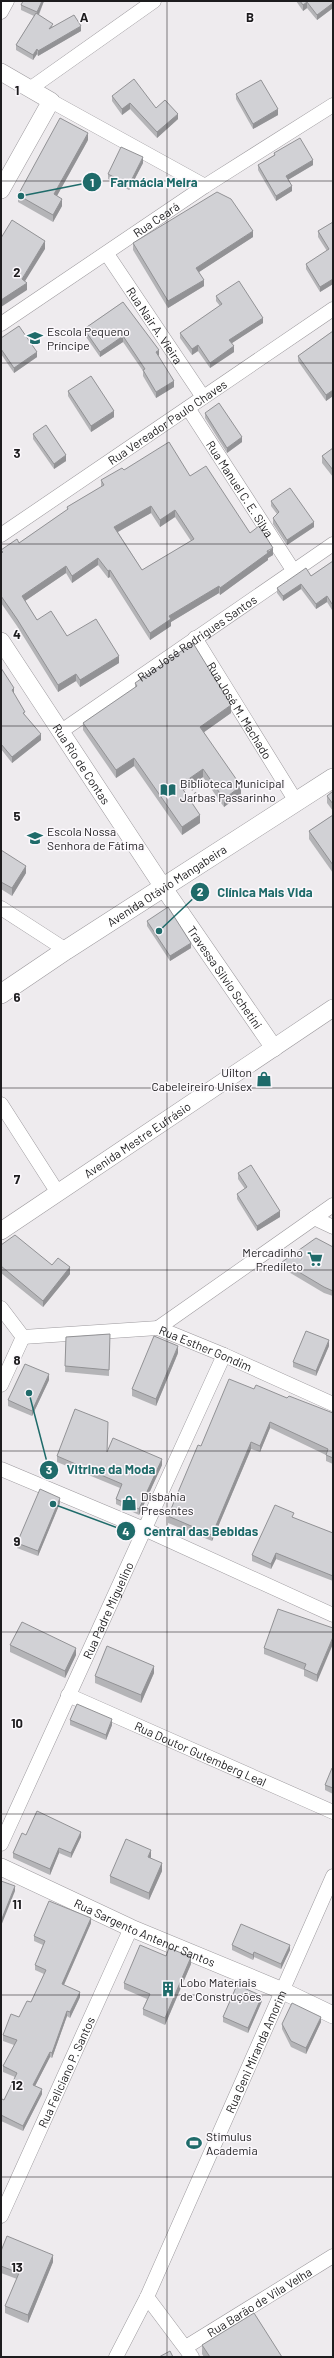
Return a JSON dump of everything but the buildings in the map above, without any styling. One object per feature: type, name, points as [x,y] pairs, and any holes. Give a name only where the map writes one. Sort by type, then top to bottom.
[{"type":"main road","name":"Avenida Otávio Mangabeira","points":[[1,994],[66,950],[297,803],[333,778]]},
{"type":"street","points":[[1,12],[7,1]]},
{"type":"street","points":[[31,88],[154,1]]},
{"type":"street","points":[[1,72],[205,186]]},
{"type":"street","points":[[1,190],[51,101]]},
{"type":"street","name":"Rua Ceará","points":[[1,324],[107,254],[205,186],[333,105]]},
{"type":"street","name":"Rua Nair A. Vieira","points":[[107,254],[203,397]]},
{"type":"street","name":"Rua Vereador Paulo Chaves","points":[[1,535],[333,309]]},
{"type":"street","name":"Rua Manuel C. E. Silva","points":[[188,408],[293,570]]},
{"type":"street","name":"Rua José Rodrigues Santos","points":[[60,732],[293,570],[333,544]]},
{"type":"street","name":"Rua José M. Machado","points":[[195,638],[297,803]]},
{"type":"street","name":"Rua Rio de Contas","points":[[1,641],[163,887]]},
{"type":"street","name":"Travessa Silvio Schetini","points":[[163,887],[274,1048]]},
{"type":"street","points":[[1,908],[66,950]]},
{"type":"street","name":"Avenida Mestre Eufrásio","points":[[1,1231],[333,1008]]},
{"type":"street","points":[[1,1104],[58,1193]]},
{"type":"street","points":[[158,1328],[333,1205]]},
{"type":"street","points":[[314,1218],[333,1227]]},
{"type":"street","points":[[1,1308],[23,1337],[3,1379]]},
{"type":"street","name":"Rua Esther Gondim","points":[[23,1337],[158,1328],[224,1355],[333,1404]]},
{"type":"street","name":"Rua Padre Miguelino","points":[[1,1844],[224,1355]]},
{"type":"street","points":[[1,1469],[144,1529],[333,1615]]},
{"type":"street","name":"Rua Doutor Gutemberg Leal","points":[[68,1695],[333,1812]]},
{"type":"street","name":"Rua Sargento Antenor Santos","points":[[1,1867],[131,1928],[284,1991],[333,2015]]},
{"type":"street","name":"Rua Geni Miranda Amorim","points":[[116,2357],[147,2296],[284,1991],[333,1876]]},
{"type":"street","name":"Rua Feliciano P. Santos","points":[[1,2216],[131,1928]]},
{"type":"street","name":"Rua Barão de Vila Velha","points":[[189,2352],[333,2256]]},
{"type":"street","points":[[147,2296],[189,2352]]},
{"type":"path","points":[[190,786],[198,798]]},
{"type":"place","name":"Farmácia Meira","points":[[21,196]]},
{"type":"place","name":"Escola Pequeno Príncipe","points":[[35,338]]},
{"type":"place","name":"Biblioteca Municipal Jarbas Passarinho","points":[[168,790]]},
{"type":"place","name":"Escola Nossa Senhora de Fátima","points":[[35,838]]},
{"type":"place","name":"Clínica Mais Vida","points":[[159,931]]},
{"type":"place","name":"Uilton Cabeleireiro Unisex","points":[[264,1079]]},
{"type":"place","name":"Mercadinho Predileto","points":[[315,1259]]},
{"type":"place","name":"Vitrine da Moda","points":[[29,1393]]},
{"type":"place","name":"Disbahia Presentes","points":[[129,1503]]},
{"type":"place","name":"Central das Bebidas","points":[[53,1504]]},
{"type":"place","name":"Lobo Materiais de Construções","points":[[168,1989]]},
{"type":"place","name":"Stimulus Academia","points":[[194,2143]]}]
